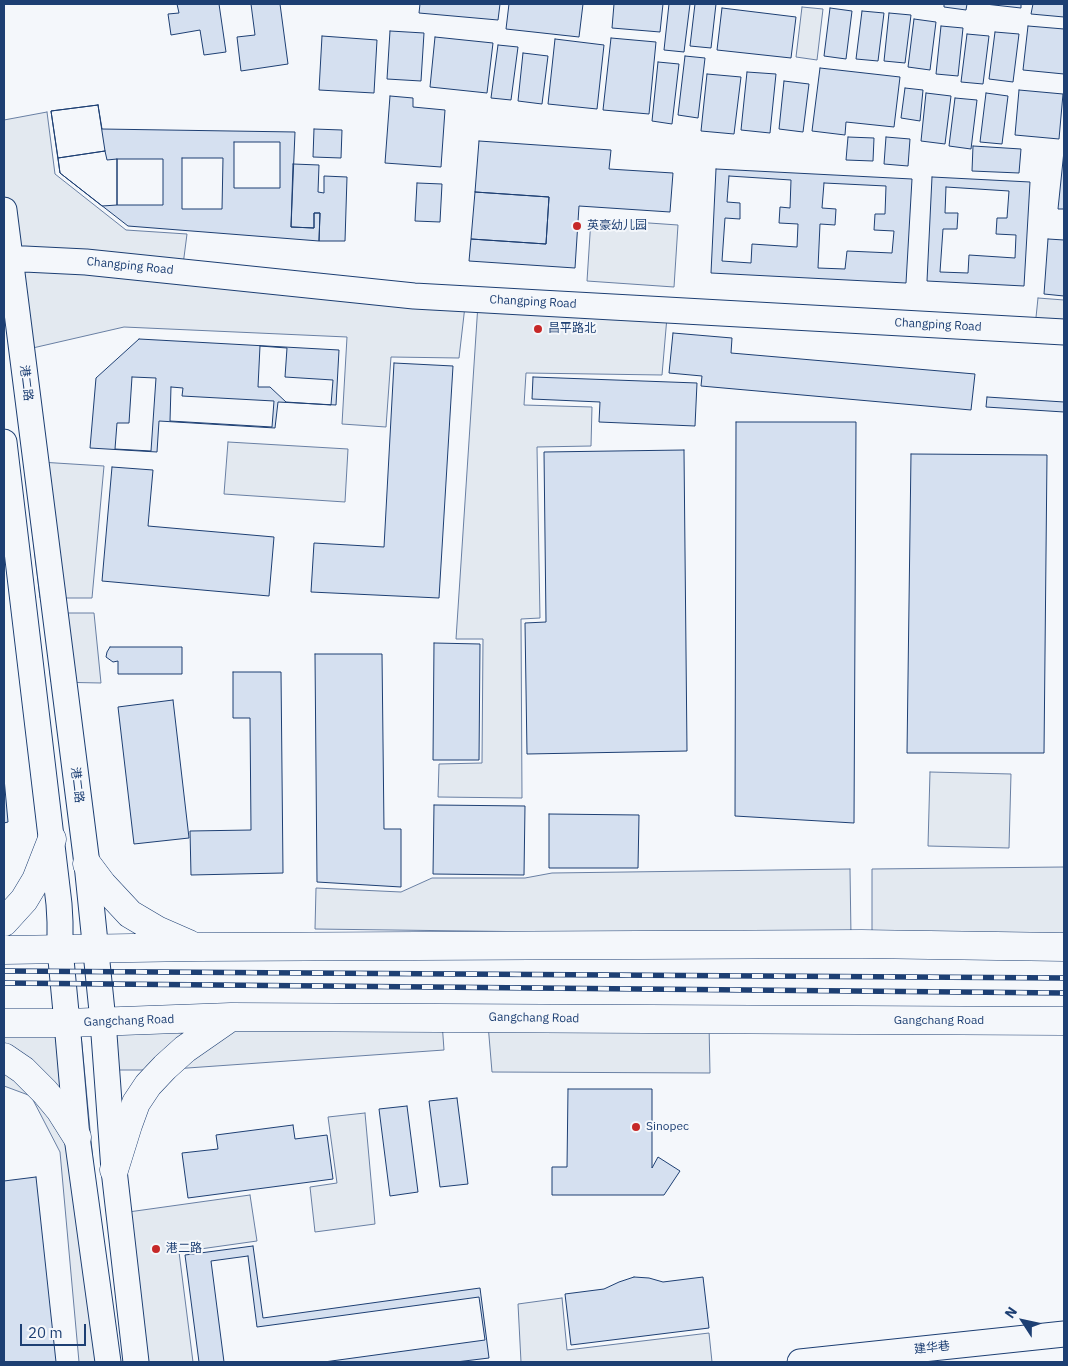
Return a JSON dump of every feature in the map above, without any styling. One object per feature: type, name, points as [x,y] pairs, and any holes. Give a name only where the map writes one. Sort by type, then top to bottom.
[{"type":"main road","points":[[4,922],[24,900],[36,880],[52,839]]},
{"type":"main road","points":[[87,864],[102,884],[130,914],[157,930],[197,947]]},
{"type":"main road","points":[[4,950],[197,947],[852,944],[1064,947]]},
{"type":"main road","points":[[114,1170],[136,1103],[148,1085],[185,1049],[231,1017]]},
{"type":"main road","name":"Gangchang Road","points":[[4,1023],[68,1023],[231,1017],[1064,1022]]},
{"type":"main road","points":[[4,1057],[23,1070],[45,1092],[60,1110],[77,1137]]},
{"type":"street","name":"港二路","points":[[4,210],[7,258],[87,864],[103,1021],[114,1170],[136,1362]]},
{"type":"street","name":"Changping Road","points":[[7,258],[86,262],[414,296],[1064,332]]},
{"type":"street","points":[[4,442],[52,839],[77,1137],[108,1362]]},
{"type":"street","name":"建华巷","points":[[800,1362],[1064,1334]]},
{"type":"shaded area","points":[[802,7],[823,9],[817,60],[796,57]]},
{"type":"shaded area","points":[[47,112],[55,174],[126,230],[187,234],[183,265],[4,246],[4,120]]},
{"type":"shaded area","points":[[591,219],[678,225],[674,287],[587,281]]},
{"type":"shaded area","points":[[4,258],[465,306],[459,358],[391,357],[386,427],[342,424],[347,337],[124,327],[11,353]]},
{"type":"shaded area","points":[[1038,298],[1064,300],[1064,328],[1035,327]]},
{"type":"shaded area","points":[[478,304],[667,317],[662,375],[526,373],[524,405],[592,407],[591,446],[537,447],[540,618],[521,619],[522,798],[438,797],[439,764],[482,763],[483,639],[456,639]]},
{"type":"shaded area","points":[[228,442],[348,449],[345,502],[224,494]]},
{"type":"shaded area","points":[[24,461],[104,466],[92,598],[40,598]]},
{"type":"shaded area","points":[[44,613],[94,613],[101,683],[51,682]]},
{"type":"shaded area","points":[[930,772],[1011,774],[1009,848],[928,846]]},
{"type":"shaded area","points":[[1064,867],[1064,938],[872,936],[872,869]]},
{"type":"shaded area","points":[[850,869],[851,936],[315,929],[316,888],[401,892],[432,878],[525,878],[552,873]]},
{"type":"shaded area","points":[[4,1022],[80,1024],[112,1362],[79,1362],[60,1152],[31,1096],[4,1086]]},
{"type":"shaded area","points":[[442,1022],[444,1050],[159,1070],[96,1070],[96,1027]]},
{"type":"shaded area","points":[[488,1024],[709,1024],[710,1073],[492,1072]]},
{"type":"shaded area","points":[[365,1113],[375,1224],[315,1232],[310,1187],[337,1183],[328,1117]]},
{"type":"shaded area","points":[[250,1195],[257,1241],[179,1252],[193,1362],[124,1362],[107,1215]]},
{"type":"shaded area","points":[[562,1298],[567,1350],[709,1333],[712,1362],[521,1362],[518,1304]]},
{"type":"building","points":[[177,4],[219,4],[226,52],[204,55],[200,30],[171,35],[168,14],[179,13]]},
{"type":"building","points":[[251,4],[280,4],[288,64],[241,71],[237,37],[255,35]]},
{"type":"building","points":[[420,4],[500,4],[498,20],[419,13]]},
{"type":"building","points":[[509,4],[583,4],[579,37],[506,29]]},
{"type":"building","points":[[614,4],[663,4],[660,32],[612,28]]},
{"type":"building","points":[[669,4],[690,4],[684,52],[664,50]]},
{"type":"building","points":[[695,4],[716,4],[711,48],[690,46]]},
{"type":"building","points":[[944,4],[967,4],[966,10],[944,7]]},
{"type":"building","points":[[985,4],[1021,4],[1021,8]]},
{"type":"building","points":[[1033,4],[1064,4],[1064,17],[1031,14]]},
{"type":"building","points":[[722,8],[796,17],[791,58],[717,50]]},
{"type":"building","points":[[830,8],[852,11],[846,59],[824,56]]},
{"type":"building","points":[[862,11],[884,13],[878,61],[856,59]]},
{"type":"building","points":[[889,13],[911,15],[905,63],[884,61]]},
{"type":"building","points":[[914,19],[936,22],[930,70],[908,67]]},
{"type":"building","points":[[941,26],[963,28],[958,76],[936,74]]},
{"type":"building","points":[[1028,26],[1064,29],[1064,74],[1023,70]]},
{"type":"building","points":[[390,31],[424,33],[421,81],[387,79]]},
{"type":"building","points":[[995,32],[1019,34],[1013,82],[989,79]]},
{"type":"building","points":[[967,34],[989,36],[983,84],[961,82]]},
{"type":"building","points":[[322,36],[377,40],[374,93],[319,90]]},
{"type":"building","points":[[435,37],[493,43],[487,93],[430,87]]},
{"type":"building","points":[[611,38],[656,42],[649,114],[603,110]]},
{"type":"building","points":[[555,39],[604,45],[597,109],[548,104]]},
{"type":"building","points":[[498,45],[518,47],[511,100],[491,98]]},
{"type":"building","points":[[523,53],[548,56],[542,104],[518,101]]},
{"type":"building","points":[[685,56],[705,58],[698,118],[678,115]]},
{"type":"building","points":[[658,62],[679,64],[672,124],[652,121]]},
{"type":"building","points":[[820,68],[900,77],[894,127],[846,122],[845,135],[812,131]]},
{"type":"building","points":[[747,72],[776,74],[770,133],[741,130]]},
{"type":"building","points":[[707,74],[741,77],[734,134],[701,131]]},
{"type":"building","points":[[784,81],[809,84],[803,132],[779,129]]},
{"type":"building","points":[[905,88],[923,90],[920,121],[901,118]]},
{"type":"building","points":[[1019,90],[1063,94],[1059,139],[1015,135]]},
{"type":"building","points":[[926,93],[951,96],[945,144],[921,141]]},
{"type":"building","points":[[986,93],[1008,96],[1002,144],[980,142]]},
{"type":"building","points":[[390,96],[413,98],[413,107],[445,110],[441,167],[385,163]]},
{"type":"building","points":[[955,98],[977,100],[971,149],[949,146]]},
{"type":"building","points":[[98,105],[105,151],[58,158],[51,111]]},
{"type":"building","points":[[98,105],[102,129],[295,132],[291,227],[314,228],[314,213],[320,213],[319,241],[128,226],[60,173],[51,111]]},
{"type":"building","points":[[314,129],[342,130],[341,158],[313,157]]},
{"type":"building","points":[[848,137],[874,138],[873,161],[846,160]]},
{"type":"building","points":[[886,137],[910,139],[908,166],[884,164]]},
{"type":"building","points":[[479,141],[611,150],[609,169],[673,173],[670,212],[579,206],[575,268],[469,261],[471,239],[546,244],[549,197],[475,192]]},
{"type":"building","points":[[234,142],[280,142],[280,188],[234,188]]},
{"type":"building","points":[[973,146],[1021,149],[1019,173],[972,171]]},
{"type":"building","points":[[105,151],[107,160],[117,159],[117,205],[102,206],[60,173],[58,158]]},
{"type":"building","points":[[1064,151],[1064,209],[1058,209]]},
{"type":"building","points":[[182,158],[223,158],[222,209],[182,209]]},
{"type":"building","points":[[117,159],[163,159],[163,205],[117,205]]},
{"type":"building","points":[[293,164],[319,165],[318,192],[324,193],[324,176],[347,177],[345,241],[319,241],[320,213],[314,213],[314,228],[291,227]]},
{"type":"building","points":[[716,169],[912,179],[906,283],[711,273]]},
{"type":"building","points":[[729,176],[791,180],[790,208],[780,207],[779,223],[798,224],[797,247],[752,244],[751,263],[722,261],[725,218],[740,219],[740,203],[727,202]]},
{"type":"building","points":[[932,177],[1030,182],[1024,286],[927,281]]},
{"type":"building","points":[[417,183],[442,184],[440,222],[415,221]]},
{"type":"building","points":[[824,183],[886,186],[885,214],[875,214],[874,230],[894,231],[892,253],[847,251],[845,269],[818,268],[820,224],[835,225],[836,209],[822,208]]},
{"type":"building","points":[[946,187],[1009,191],[1007,218],[997,218],[996,234],[1016,235],[1015,258],[969,255],[968,273],[940,272],[943,229],[957,229],[958,213],[945,213]]},
{"type":"building","points":[[475,192],[549,197],[546,244],[471,239]]},
{"type":"building","points":[[1048,239],[1064,240],[1064,296],[1044,294]]},
{"type":"building","points":[[673,333],[732,338],[731,353],[975,374],[971,410],[701,386],[702,376],[669,373]]},
{"type":"building","points":[[139,339],[339,350],[336,405],[278,402],[275,428],[159,421],[157,452],[90,448],[96,378]]},
{"type":"building","points":[[260,346],[287,348],[285,377],[333,380],[331,405],[286,402],[270,387],[258,387]]},
{"type":"building","points":[[394,363],[453,366],[439,598],[311,592],[314,543],[384,547]]},
{"type":"building","points":[[132,377],[156,378],[151,451],[115,449],[117,423],[129,423]]},
{"type":"building","points":[[533,377],[697,383],[695,426],[599,422],[600,402],[532,399]]},
{"type":"building","points":[[171,387],[183,388],[182,396],[274,401],[272,427],[170,421]]},
{"type":"building","points":[[987,397],[1064,402],[1064,412],[986,407]]},
{"type":"building","points":[[736,422],[856,422],[854,823],[735,816]]},
{"type":"building","points":[[684,450],[687,751],[527,754],[525,623],[546,622],[544,452]]},
{"type":"building","points":[[911,454],[1047,455],[1044,753],[907,753]]},
{"type":"building","points":[[112,467],[153,470],[148,526],[274,537],[269,596],[102,581]]},
{"type":"building","points":[[434,643],[480,644],[479,760],[433,760]]},
{"type":"building","points":[[110,647],[182,647],[182,674],[118,674],[118,661],[113,662],[106,657]]},
{"type":"building","points":[[315,654],[382,654],[384,829],[401,829],[401,887],[317,882]]},
{"type":"building","points":[[233,672],[281,672],[283,873],[191,875],[190,831],[251,830],[250,718],[233,718]]},
{"type":"building","points":[[173,700],[189,838],[134,844],[118,707]]},
{"type":"building","points":[[4,778],[8,822],[4,823]]},
{"type":"building","points":[[434,805],[525,806],[524,875],[433,874]]},
{"type":"building","points":[[549,814],[639,815],[638,868],[549,868]]},
{"type":"building","points":[[568,1089],[652,1089],[652,1168],[658,1157],[680,1171],[664,1195],[552,1195],[552,1167],[567,1167]]},
{"type":"building","points":[[457,1098],[468,1184],[440,1187],[429,1101]]},
{"type":"building","points":[[407,1106],[418,1192],[390,1196],[379,1109]]},
{"type":"building","points":[[293,1125],[295,1139],[327,1135],[333,1179],[188,1198],[182,1153],[218,1149],[216,1135]]},
{"type":"building","points":[[36,1177],[56,1362],[4,1362],[4,1181]]},
{"type":"building","points":[[253,1246],[263,1318],[480,1288],[489,1358],[456,1362],[199,1362],[185,1255]]},
{"type":"building","points":[[248,1256],[257,1327],[479,1297],[485,1340],[324,1362],[224,1362],[211,1261]]},
{"type":"building","points":[[634,1277],[649,1278],[663,1282],[703,1277],[709,1328],[571,1345],[565,1294],[604,1289]]},
{"type":"railway","points":[[4,971],[1064,978]]},
{"type":"railway","points":[[4,983],[1064,993]]},
{"type":"place","name":"英豪幼儿园","points":[[577,226]]},
{"type":"place","name":"昌平路北","points":[[538,329]]},
{"type":"place","name":"Sinopec","points":[[636,1127]]},
{"type":"place","name":"港二路","points":[[156,1249]]}]
